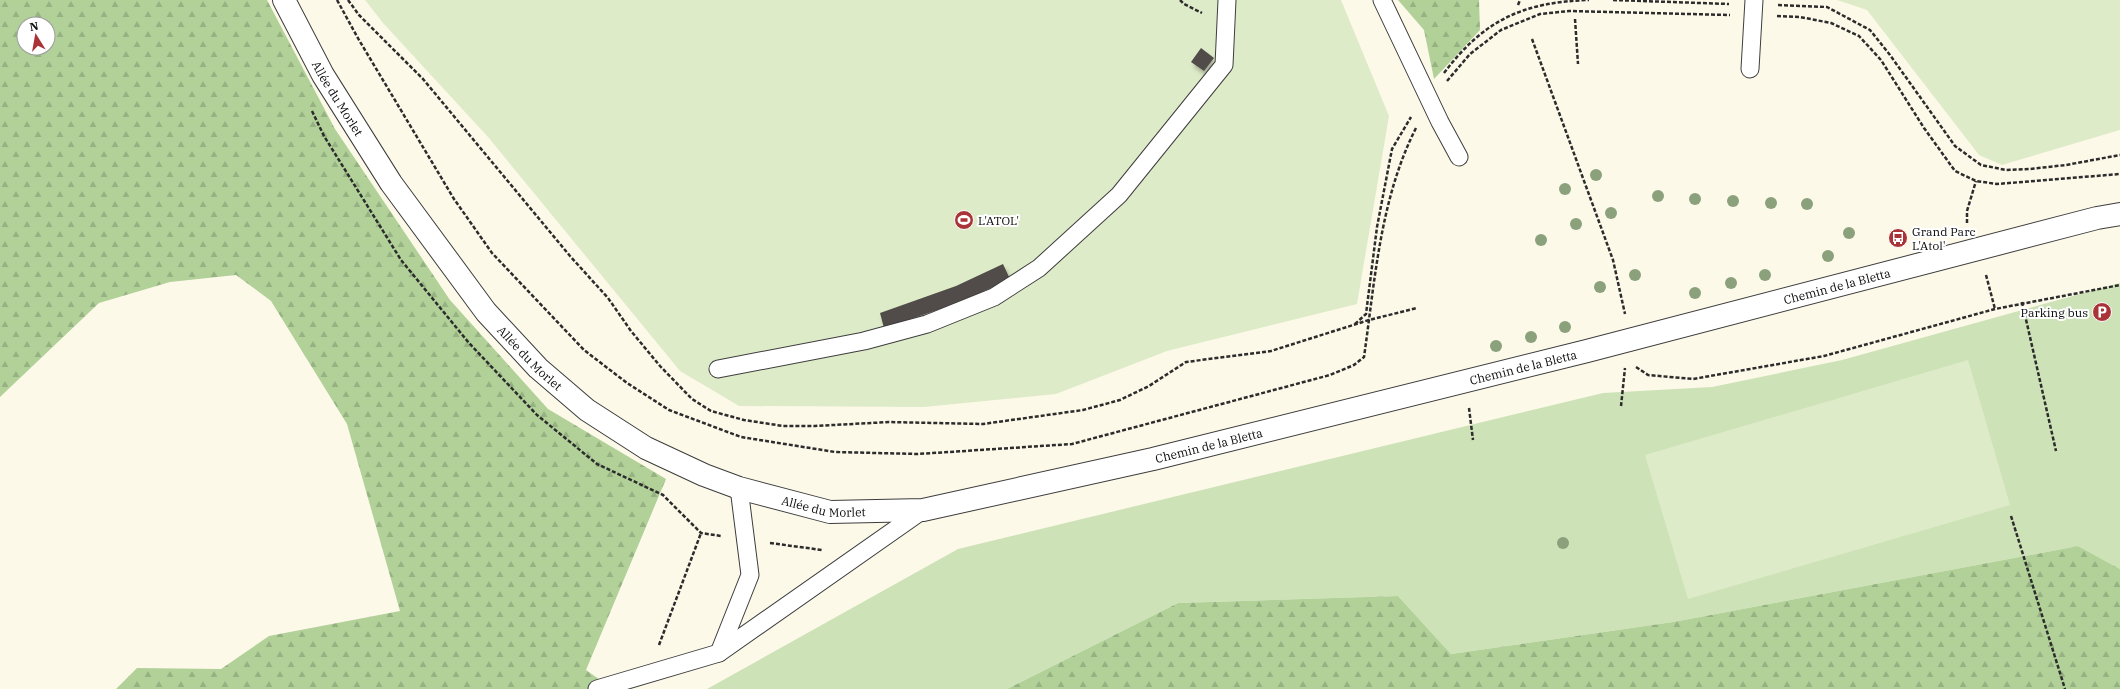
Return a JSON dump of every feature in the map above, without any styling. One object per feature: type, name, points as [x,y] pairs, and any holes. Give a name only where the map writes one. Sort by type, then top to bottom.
[{"type":"street","name":"Allée du Morlet","points":[[284,0],[323,76],[391,183],[486,312],[538,368],[587,410],[646,448],[704,475],[739,488],[830,512],[923,510]]},
{"type":"street","name":"Chemin de la Bletta","points":[[923,510],[1153,459],[1626,350],[1966,253],[2097,218],[2120,214]]},
{"type":"lane","points":[[718,368],[864,341],[927,324],[994,297],[1039,268],[1119,195],[1224,65],[1227,0]]},
{"type":"lane","points":[[1382,0],[1440,122],[1459,157]]},
{"type":"lane","points":[[1750,70],[1754,7]]},
{"type":"lane","points":[[719,653],[750,575],[739,488]]},
{"type":"lane","points":[[598,689],[719,653],[923,510]]},
{"type":"path","points":[[348,0],[359,15],[423,79],[570,256],[608,298],[631,331],[660,366],[692,399],[711,411],[744,420],[783,426],[815,426],[889,422],[983,424],[1075,411],[1120,400],[1149,386],[1186,362],[1271,350],[1369,320],[1417,308]]},
{"type":"path","points":[[1518,5],[1520,0]]},
{"type":"path","points":[[1613,0],[1754,7],[1831,23],[1859,36],[1881,60],[1924,128],[1955,171],[1976,181],[1997,184],[2120,174]]},
{"type":"path","points":[[1524,20],[1540,14],[1569,11],[1827,7],[1870,30],[1890,54],[1955,146],[1981,165],[2006,170],[2024,169],[2066,165],[2120,155]]},
{"type":"path","points":[[1575,20],[1578,64]]},
{"type":"path","points":[[1532,39],[1613,260],[1625,317],[1626,350],[1622,406]]},
{"type":"path","points":[[310,108],[324,136],[401,260],[469,343],[536,415],[597,464],[663,495],[701,533],[859,555]]},
{"type":"path","points":[[1966,253],[1967,211],[1976,181]]},
{"type":"path","points":[[1985,269],[1995,309]]},
{"type":"path","points":[[1626,350],[1648,375],[1693,379],[1824,356],[2022,302],[2120,285]]},
{"type":"path","points":[[2022,302],[2056,452]]},
{"type":"path","points":[[1468,402],[1473,440]]},
{"type":"path","points":[[2011,516],[2065,689]]},
{"type":"path","points":[[648,674],[701,533]]},
{"type":"green space","points":[[0,0],[267,0],[335,129],[450,300],[548,409],[666,479],[586,670],[613,689],[116,689],[137,668],[221,669],[269,636],[400,611],[347,424],[271,301],[236,275],[170,282],[99,303],[0,397]]},
{"type":"green space","name":"L'ATOL'","points":[[365,0],[1341,0],[1389,116],[1357,304],[1167,351],[1056,394],[924,407],[739,406],[680,371],[488,137],[383,23]]},
{"type":"green space","points":[[1398,0],[1479,0],[1480,30],[1434,79],[1424,30]]},
{"type":"green space","points":[[1837,0],[2120,0],[2120,130],[2002,165],[1979,155],[1867,10]]},
{"type":"green space","points":[[2120,283],[2120,569],[2078,546],[1673,622],[1451,654],[1398,596],[1178,603],[1007,689],[707,689],[958,549],[1603,393],[1712,387],[1842,360]]},
{"type":"green space","points":[[1968,360],[2010,505],[1688,599],[1645,455]]},
{"type":"green space","points":[[2078,546],[2120,569],[2120,689],[1007,689],[1178,603],[1398,596],[1451,654],[1673,622]]},
{"type":"building","points":[[1201,48],[1214,58],[1204,71],[1191,62]]},
{"type":"building","points":[[1003,264],[1010,279],[961,302],[884,328],[880,313],[956,286]]},
{"type":"place","name":"L'ATOL'","points":[[964,220]]},
{"type":"place","name":"Grand Parc L'Atol'","points":[[1898,238]]},
{"type":"place","name":"Parking bus","points":[[2102,312]]}]
